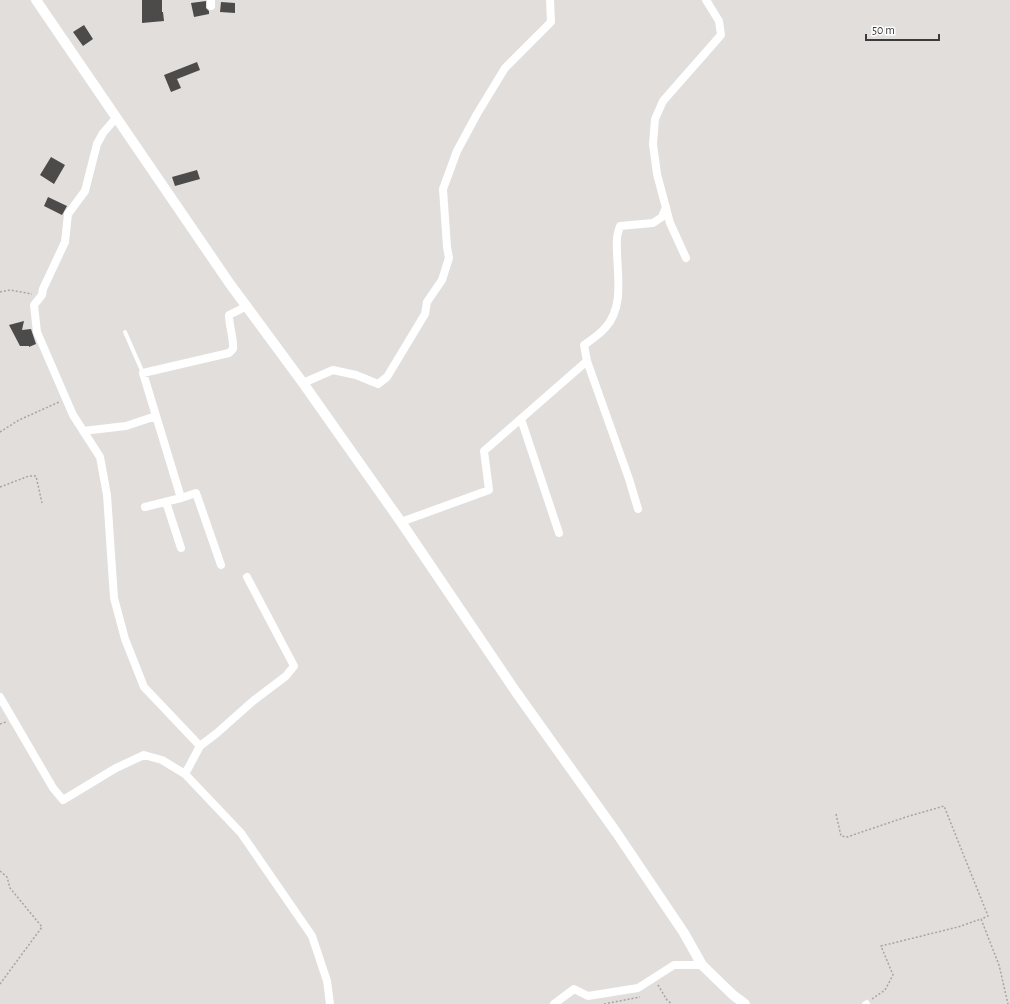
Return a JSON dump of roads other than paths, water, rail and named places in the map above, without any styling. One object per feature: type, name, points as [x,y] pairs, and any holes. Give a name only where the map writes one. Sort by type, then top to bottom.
[{"type":"street","points":[[36,0],[246,306],[303,383],[401,522],[516,692],[616,832],[684,933],[702,965],[733,996],[745,1004]]},
{"type":"street","points":[[303,383],[333,370],[356,375],[378,384],[388,377],[425,314],[427,302],[442,280],[449,258],[443,189],[457,151],[504,68],[549,25],[550,0]]},
{"type":"street","points":[[686,258],[670,223],[657,174],[653,144],[655,119],[663,101],[721,35],[719,21],[706,0]]},
{"type":"street","points":[[116,118],[103,133],[97,144],[85,191],[68,214],[64,242],[43,289],[42,296],[34,305],[37,332],[73,415],[100,457],[107,495],[114,598],[125,639],[144,687],[200,746]]},
{"type":"street","points":[[638,509],[629,479],[587,361],[584,345],[606,327],[614,314],[619,282],[617,238],[620,226],[653,223],[662,217],[666,207]]},
{"type":"street","points":[[181,498],[143,373],[229,352],[233,349],[234,344],[229,323],[229,315],[246,306]]},
{"type":"street","points":[[401,522],[490,490],[484,450],[587,361]]},
{"type":"street","points":[[83,431],[126,426],[156,416]]},
{"type":"street","points":[[521,419],[559,533]]},
{"type":"street","points":[[145,507],[196,493],[220,565]]},
{"type":"street","points":[[166,502],[181,548]]},
{"type":"street","points":[[185,774],[200,746],[253,701],[286,676],[294,666],[247,577]]},
{"type":"street","points":[[0,698],[53,788],[62,800],[116,768],[144,755],[162,760],[185,774],[241,833],[312,936],[327,981],[330,1004]]},
{"type":"street","points":[[554,1004],[574,989],[588,996],[638,988],[674,964],[702,965]]},
{"type":"lane","points":[[125,332],[143,373]]}]
